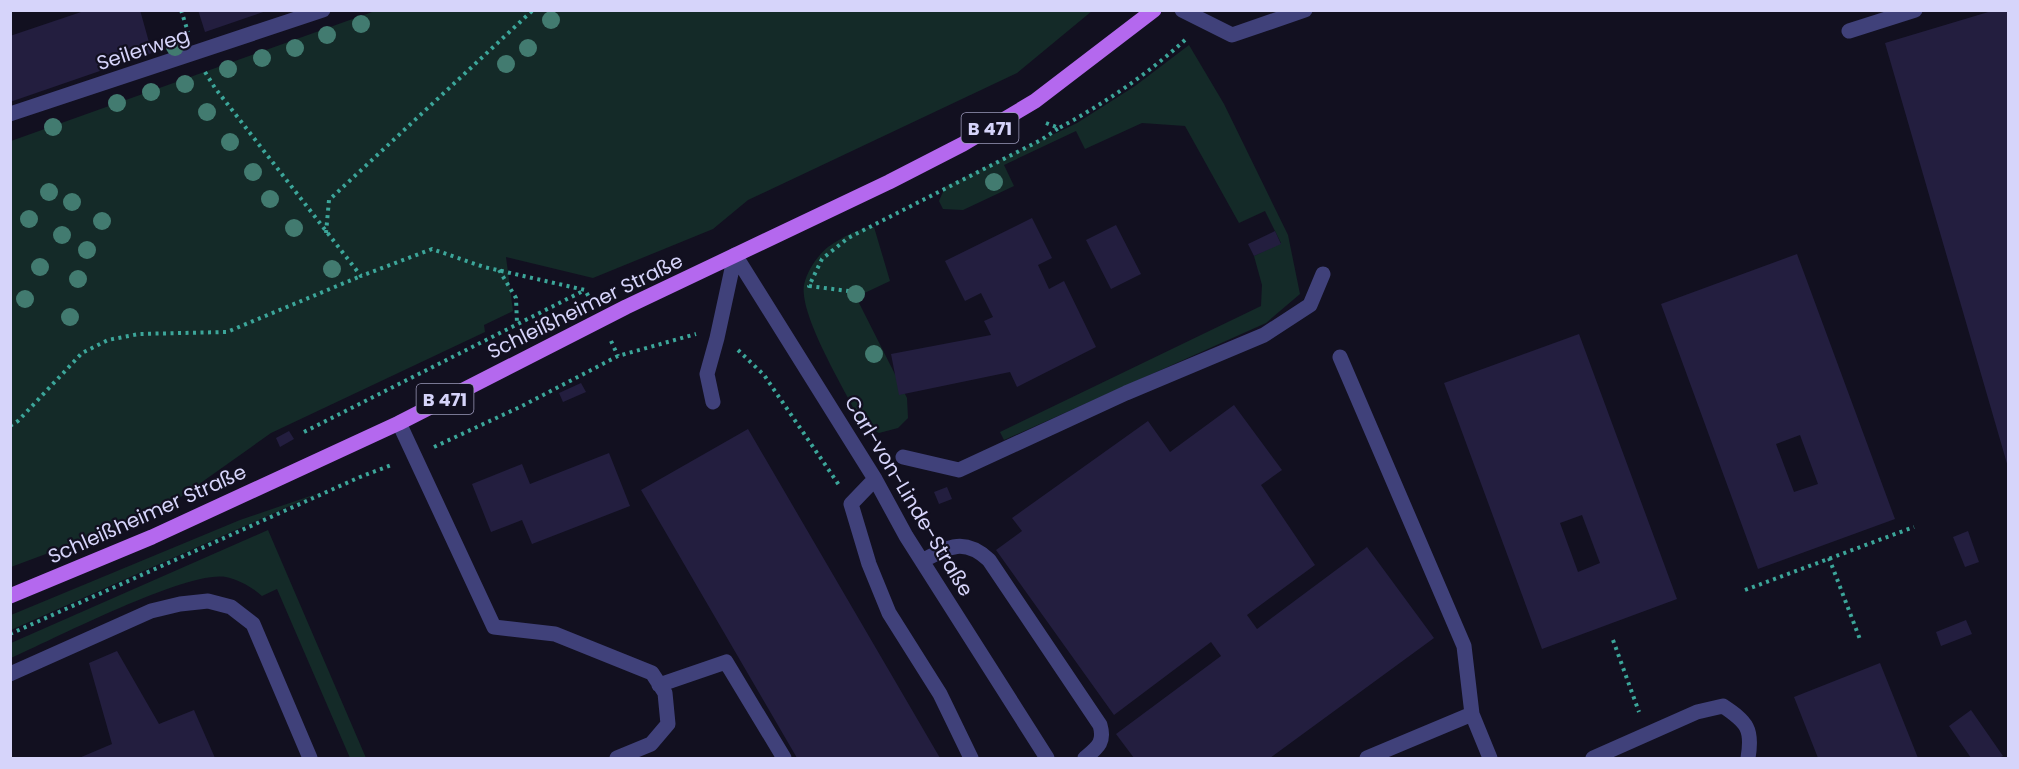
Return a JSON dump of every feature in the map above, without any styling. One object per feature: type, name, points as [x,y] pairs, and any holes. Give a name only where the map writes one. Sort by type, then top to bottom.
[{"type":"main road","name":"Schleißheimer Straße","points":[[10,596],[152,537],[399,423],[602,320],[910,172],[963,144],[1017,111],[1085,65],[1154,10]]},
{"type":"street","name":"Seilerweg","points":[[10,114],[196,55],[323,10]]},
{"type":"street","points":[[1182,10],[1232,35],[1305,10]]},
{"type":"street","points":[[1849,31],[1915,10]]},
{"type":"street","points":[[714,402],[706,374],[717,338],[735,255]]},
{"type":"street","name":"Carl-von-Linde-Straße","points":[[735,255],[875,479],[922,561],[1047,759]]},
{"type":"street","points":[[903,457],[959,470],[1126,393],[1264,335],[1310,305],[1323,274]]},
{"type":"street","points":[[1340,357],[1464,646],[1472,714],[1490,759]]},
{"type":"street","points":[[399,423],[494,627],[555,634],[652,673],[665,693],[668,724],[651,744],[617,759]]},
{"type":"street","points":[[875,479],[851,504],[869,564],[889,613],[940,694],[971,759]]},
{"type":"street","points":[[922,561],[945,549],[959,545],[977,549],[989,560],[1082,693],[1100,725],[1103,736],[1101,745],[1085,759]]},
{"type":"street","points":[[10,674],[151,611],[180,603],[208,601],[231,607],[253,624],[310,759]]},
{"type":"street","points":[[659,685],[726,662],[784,759]]},
{"type":"street","points":[[1597,758],[1647,732],[1696,712],[1723,706],[1742,718],[1752,737],[1748,759]]},
{"type":"street","points":[[1367,759],[1472,714]]},
{"type":"path","points":[[326,233],[329,200],[532,10]]},
{"type":"path","points":[[864,292],[809,286],[822,259],[848,238],[1041,140],[1127,86],[1168,55],[1204,22]]},
{"type":"path","points":[[196,55],[215,88],[361,276]]},
{"type":"path","points":[[1017,111],[1059,128]]},
{"type":"path","points":[[10,426],[18,421],[81,353],[108,340],[139,334],[227,332],[432,249],[498,270],[585,290],[618,356]]},
{"type":"path","points":[[498,270],[516,298],[518,323]]},
{"type":"path","points":[[304,432],[585,290]]},
{"type":"path","points":[[10,634],[349,482],[414,457],[522,406],[618,356],[698,333],[734,345],[764,375],[851,504]]},
{"type":"path","points":[[1745,590],[1914,527]]},
{"type":"path","points":[[1829,558],[1861,642]]},
{"type":"path","points":[[1613,640],[1647,732]]},
{"type":"green space","points":[[375,11],[1092,11],[1017,73],[748,200],[713,229],[593,278],[506,257],[513,311],[484,325],[485,332],[271,433],[178,499],[94,536],[11,567],[11,141]]},
{"type":"green space","points":[[1189,45],[1224,104],[1288,235],[1300,294],[1266,323],[1004,440],[1000,432],[1261,306],[1262,285],[1254,256],[1281,243],[1265,211],[1239,223],[1185,126],[1142,123],[1085,149],[1076,131],[1004,165],[1014,186],[963,210],[943,209],[939,201],[945,187],[1077,123],[1135,86]]},
{"type":"green space","points":[[874,227],[890,281],[856,297],[907,398],[908,418],[898,428],[879,433],[862,424],[825,354],[804,299],[807,274],[820,255],[828,247],[850,234]]},
{"type":"green space","points":[[319,493],[11,630],[11,615],[240,520]]},
{"type":"green space","points":[[268,530],[366,758],[350,758],[277,589],[262,596],[245,584],[226,577],[207,578],[182,584],[119,608],[11,658],[11,643]]},
{"type":"building","points":[[87,10],[140,10],[152,53],[10,102],[10,36]]},
{"type":"building","points":[[198,10],[266,10],[266,11],[205,32]]},
{"type":"building","points":[[1995,10],[2008,10],[2008,467],[1885,43]]},
{"type":"building","points":[[1032,218],[1052,258],[1038,265],[1049,289],[1064,281],[1096,347],[1017,387],[1010,372],[899,395],[891,354],[991,335],[984,321],[993,317],[981,293],[965,301],[945,261]]},
{"type":"building","points":[[1116,225],[1141,274],[1111,289],[1086,240]]},
{"type":"building","points":[[1275,231],[1281,244],[1254,256],[1248,244]]},
{"type":"building","points":[[1797,254],[1895,519],[1758,569],[1661,304]],"holes":[[[1800,435],[1818,484],[1794,492],[1776,444]]]},
{"type":"building","points":[[1579,334],[1677,599],[1542,649],[1444,383]],"holes":[[[1582,515],[1600,563],[1578,572],[1560,523]]]},
{"type":"building","points":[[581,383],[586,392],[563,402],[559,393]]},
{"type":"building","points":[[1234,405],[1282,470],[1261,485],[1315,565],[1247,615],[1257,629],[1367,547],[1434,638],[1270,758],[1134,758],[1116,734],[1221,656],[1211,642],[1114,715],[996,550],[1022,531],[1012,518],[1148,421],[1170,452]]},
{"type":"building","points":[[748,429],[940,758],[797,758],[641,490]]},
{"type":"building","points":[[289,431],[294,439],[280,447],[276,438]]},
{"type":"building","points":[[609,453],[630,506],[532,544],[522,520],[491,532],[472,484],[522,464],[530,484]]},
{"type":"building","points":[[947,487],[952,499],[939,504],[934,492]]},
{"type":"building","points":[[1968,531],[1979,562],[1965,567],[1953,537]]},
{"type":"building","points":[[1966,620],[1972,634],[1941,646],[1936,632]]},
{"type":"building","points":[[117,651],[159,724],[194,710],[215,758],[79,758],[112,744],[89,663]]},
{"type":"building","points":[[1880,663],[1918,758],[1818,758],[1794,697]]},
{"type":"building","points":[[1971,710],[2003,756],[1971,758],[1949,726]]}]
